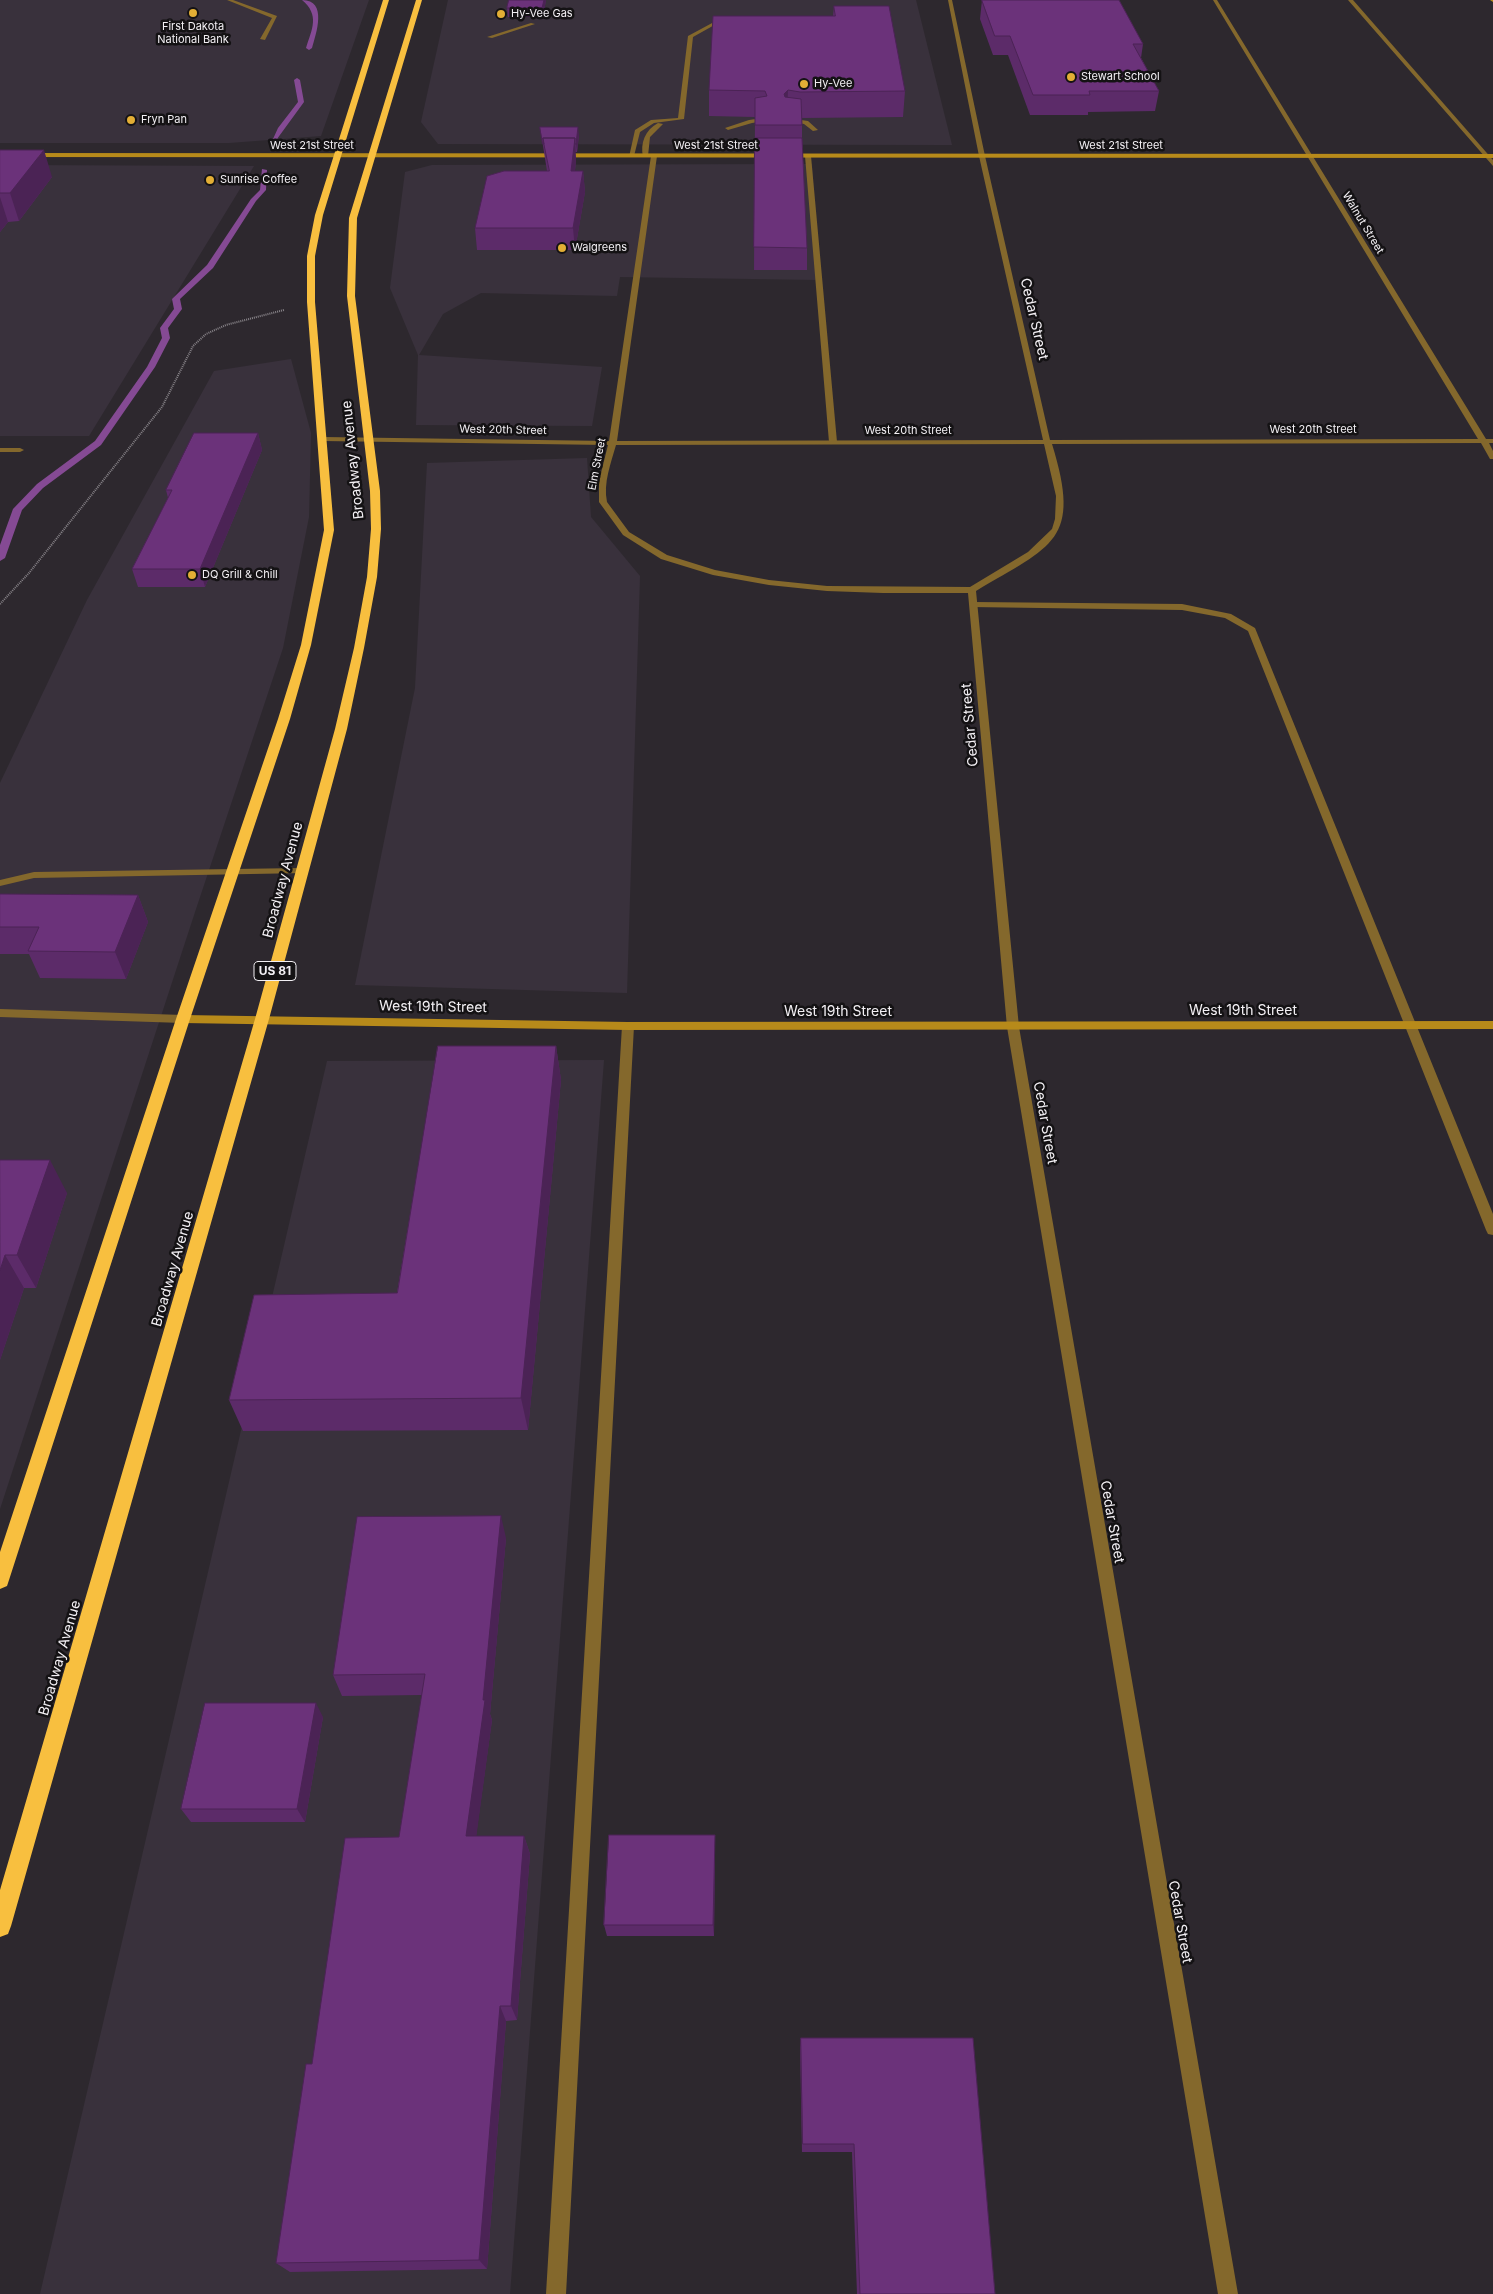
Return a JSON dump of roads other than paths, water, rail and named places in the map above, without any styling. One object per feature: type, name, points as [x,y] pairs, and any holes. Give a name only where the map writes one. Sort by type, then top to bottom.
[{"type":"highway","name":"Broadway Avenue","points":[[0,1580],[183,1019],[284,720],[306,645],[320,584],[329,530],[311,302],[311,256],[319,215],[336,156],[386,0]]},
{"type":"highway","name":"Broadway Avenue","points":[[0,1926],[262,1019],[341,729],[372,577],[376,529],[375,491],[351,296],[353,218],[419,0]]},
{"type":"street","points":[[229,0],[275,17],[263,40]]},
{"type":"street","name":"Cedar Street","points":[[950,0],[982,156],[1047,442],[1058,476],[1060,510],[1056,530],[1043,544],[972,590],[1013,1027],[1228,2294]]},
{"type":"street","name":"Walnut Street","points":[[1215,0],[1493,457]]},
{"type":"street","points":[[1350,0],[1490,156],[1493,164]]},
{"type":"street","points":[[631,156],[637,131],[652,121],[681,119],[691,36],[716,23]]},
{"type":"street","points":[[490,37],[533,24]]},
{"type":"street","points":[[644,156],[645,140],[651,128],[667,120]]},
{"type":"street","points":[[728,128],[751,121],[763,120]]},
{"type":"street","points":[[787,120],[806,122],[815,130]]},
{"type":"street","name":"West 21st Street","points":[[0,155],[1490,156]]},
{"type":"street","name":"Elm Street","points":[[654,156],[613,443],[603,480],[602,500],[614,524],[629,538],[650,552],[678,563],[720,574],[787,586],[900,591],[972,590]]},
{"type":"street","points":[[808,156],[833,442]]},
{"type":"street","name":"West 20th Street","points":[[323,439],[613,443],[1493,441]]},
{"type":"street","points":[[0,450],[20,450]]},
{"type":"street","points":[[974,605],[1182,607],[1209,611],[1240,620],[1252,630],[1493,1230]]},
{"type":"street","points":[[0,883],[34,875],[301,871]]},
{"type":"street","points":[[0,1013],[183,1019]]},
{"type":"street","name":"West 19th Street","points":[[183,1019],[628,1026],[1493,1025]]},
{"type":"street","points":[[556,2294],[628,1026]]},
{"type":"waterway","points":[[305,0],[311,4],[317,20],[309,48]]},
{"type":"waterway","points":[[275,138],[301,102],[297,80]]},
{"type":"waterway","points":[[0,558],[18,509],[40,486],[98,443],[151,367],[166,338],[164,328],[178,309],[176,299],[210,266],[253,200],[263,190],[264,170]]},
{"type":"place","name":"First Dakota National Bank","points":[[193,13]]},
{"type":"place","name":"Hy-Vee Gas","points":[[501,14]]},
{"type":"place","name":"Stewart School","points":[[1071,77]]},
{"type":"place","name":"Hy-Vee","points":[[804,84]]},
{"type":"place","name":"Fryn Pan","points":[[131,120]]},
{"type":"place","name":"Sunrise Coffee","points":[[210,180]]},
{"type":"place","name":"Walgreens","points":[[562,248]]},
{"type":"place","name":"DQ Grill & Chill","points":[[192,575]]}]
